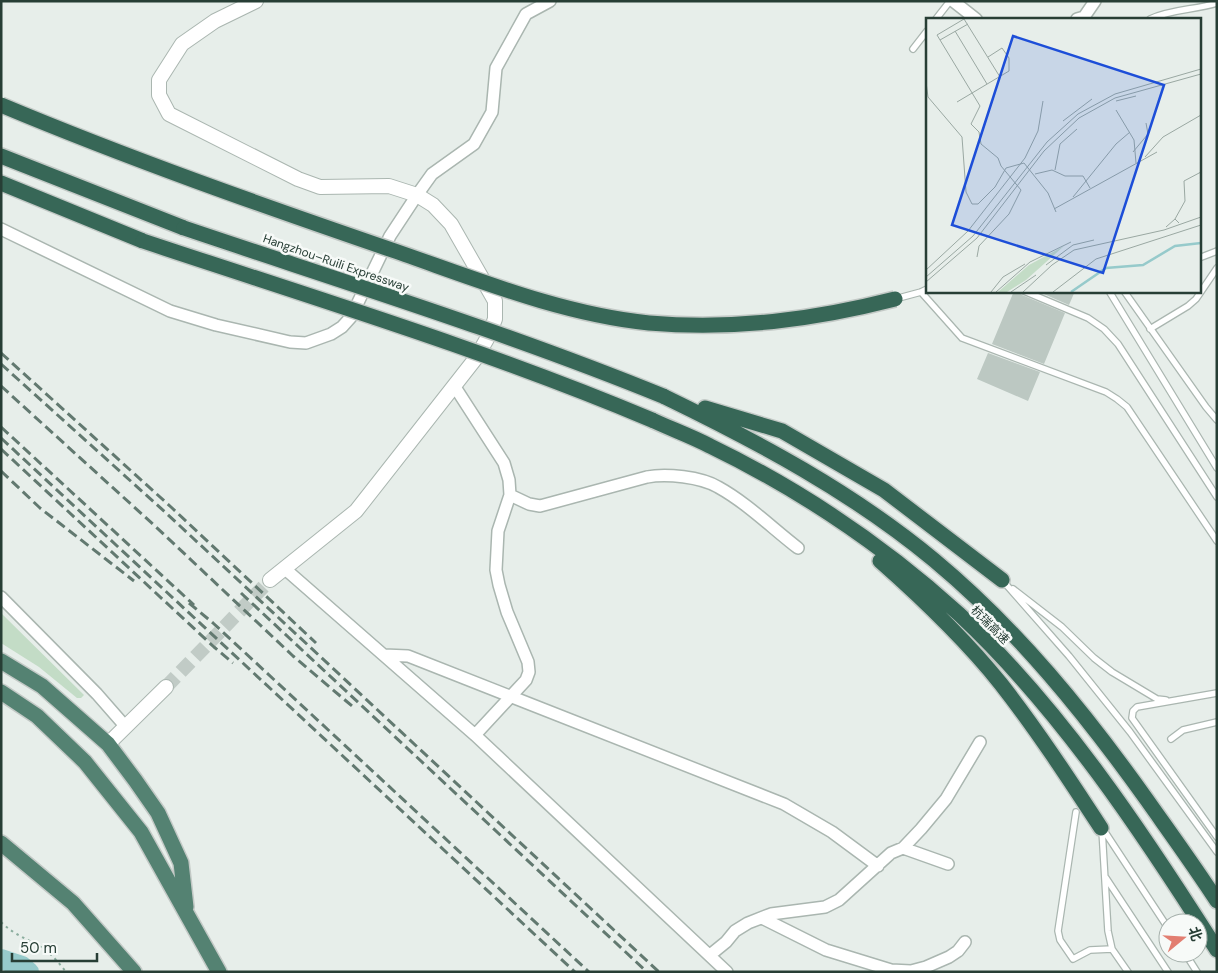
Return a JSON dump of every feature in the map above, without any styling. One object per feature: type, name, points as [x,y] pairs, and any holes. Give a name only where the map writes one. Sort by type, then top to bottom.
[{"type":"highway","points":[[1,105],[94,143],[329,228],[520,293],[607,316],[678,325],[740,325],[802,319],[895,299]]},
{"type":"highway","name":"Hangzhou–Ruili Expressway","points":[[1,156],[184,228],[503,335],[568,358],[662,396]]},
{"type":"highway","name":"杭瑞高速","points":[[1,182],[143,241],[494,358],[563,383],[710,446],[819,507],[866,539],[910,573],[959,614],[1004,659],[1048,710],[1098,775],[1144,839],[1217,950]]},
{"type":"highway","points":[[662,396],[782,431],[884,490],[1002,580]]},
{"type":"highway","name":"杭瑞高速","points":[[662,396],[762,446],[845,496],[887,524],[934,560],[981,602],[1025,646],[1072,700],[1118,760],[1217,901]]},
{"type":"highway","points":[[819,507],[948,624],[1000,683],[1055,758],[1101,828]]},
{"type":"highway","points":[[1,661],[42,686],[108,744],[136,780],[158,813],[181,863],[186,913]]},
{"type":"highway","points":[[1,692],[37,716],[85,762],[141,832],[219,972]]},
{"type":"highway","points":[[1,843],[73,903],[134,972]]},
{"type":"street","points":[[256,1],[240,5],[182,44],[158,80],[159,95],[169,114],[298,179],[320,187],[389,186],[417,195],[433,205],[451,224],[495,301],[495,319],[488,337],[476,358],[356,511],[270,580]]},
{"type":"street","points":[[1,229],[170,311],[216,326],[290,342],[306,343],[331,334],[342,327],[351,317],[390,236],[432,174],[474,144],[492,112],[496,68],[526,14],[550,1]]},
{"type":"street","points":[[952,1],[975,18]]},
{"type":"street","points":[[1080,18],[1084,17],[1095,1]]},
{"type":"street","points":[[455,387],[504,463],[509,480],[510,495],[498,531],[496,570],[507,612],[528,662],[529,672],[526,680],[476,735]]},
{"type":"street","points":[[510,495],[529,504],[540,506],[659,474],[672,475],[718,487],[754,512],[798,548]]},
{"type":"street","points":[[284,568],[476,735],[727,972]]},
{"type":"street","points":[[1,598],[97,694],[125,726]]},
{"type":"street","points":[[384,655],[408,656],[784,804],[832,832],[878,866]]},
{"type":"street","points":[[108,744],[166,687]]},
{"type":"street","points":[[710,955],[726,942],[735,931],[748,923],[783,911],[825,907],[833,904],[892,853],[903,848],[934,814],[946,799],[980,742]]},
{"type":"street","points":[[903,848],[948,864]]},
{"type":"street","points":[[762,918],[826,950],[891,970],[911,971],[926,967],[949,957],[965,942]]},
{"type":"lane","points":[[937,18],[952,1]]},
{"type":"lane","points":[[1153,18],[1163,14],[1217,3]]},
{"type":"lane","points":[[913,49],[926,32]]},
{"type":"lane","points":[[1200,258],[1217,252]]},
{"type":"lane","points":[[1150,329],[1196,299],[1217,268]]},
{"type":"lane","points":[[895,299],[924,291],[962,338],[1106,392],[1118,399],[1127,407],[1217,542]]},
{"type":"lane","points":[[1026,292],[1088,318],[1104,329],[1118,344],[1217,497]]},
{"type":"lane","points":[[1110,292],[1217,468]]},
{"type":"lane","points":[[1125,292],[1217,420]]},
{"type":"lane","points":[[1002,580],[1062,627],[1094,658],[1112,672],[1157,699],[1172,702]]},
{"type":"lane","points":[[1002,580],[1069,656],[1130,732],[1217,852]]},
{"type":"lane","points":[[1217,693],[1138,707],[1133,711],[1132,718],[1217,837]]},
{"type":"lane","points":[[1170,739],[1183,730],[1217,722]]},
{"type":"lane","points":[[1076,812],[1058,931],[1060,940],[1073,960],[1090,950],[1112,949]]},
{"type":"lane","points":[[1101,828],[1108,931],[1112,949],[1128,972]]},
{"type":"lane","points":[[1101,828],[1158,913]]},
{"type":"lane","points":[[1105,876],[1168,972]]},
{"type":"path","points":[[1,922],[10,931],[43,948],[66,972]]},
{"type":"green space","points":[[1,613],[84,695],[81,698],[77,698],[39,667],[1,643]]},
{"type":"building","points":[[1014,292],[1020,292],[1022,295],[1065,313],[1044,364],[992,344]]},
{"type":"building","points":[[1039,292],[1075,292],[1069,305]]},
{"type":"building","points":[[988,353],[1040,372],[1028,401],[977,379]]},
{"type":"waterway","points":[[1,959],[22,966],[29,972]]},
{"type":"tunnel","points":[[166,687],[270,580]]},
{"type":"railway","points":[[1,353],[171,507],[316,643]]},
{"type":"railway","points":[[1,364],[165,512],[659,972]]},
{"type":"railway","points":[[1,386],[155,526],[293,656],[352,706]]},
{"type":"railway","points":[[1,427],[194,605]]},
{"type":"railway","points":[[1,438],[575,972]]},
{"type":"railway","points":[[1,449],[233,663]]},
{"type":"railway","points":[[1,471],[40,508],[134,581]]},
{"type":"railway","points":[[241,593],[647,972]]},
{"type":"railway","points":[[189,603],[213,623],[589,972]]}]
